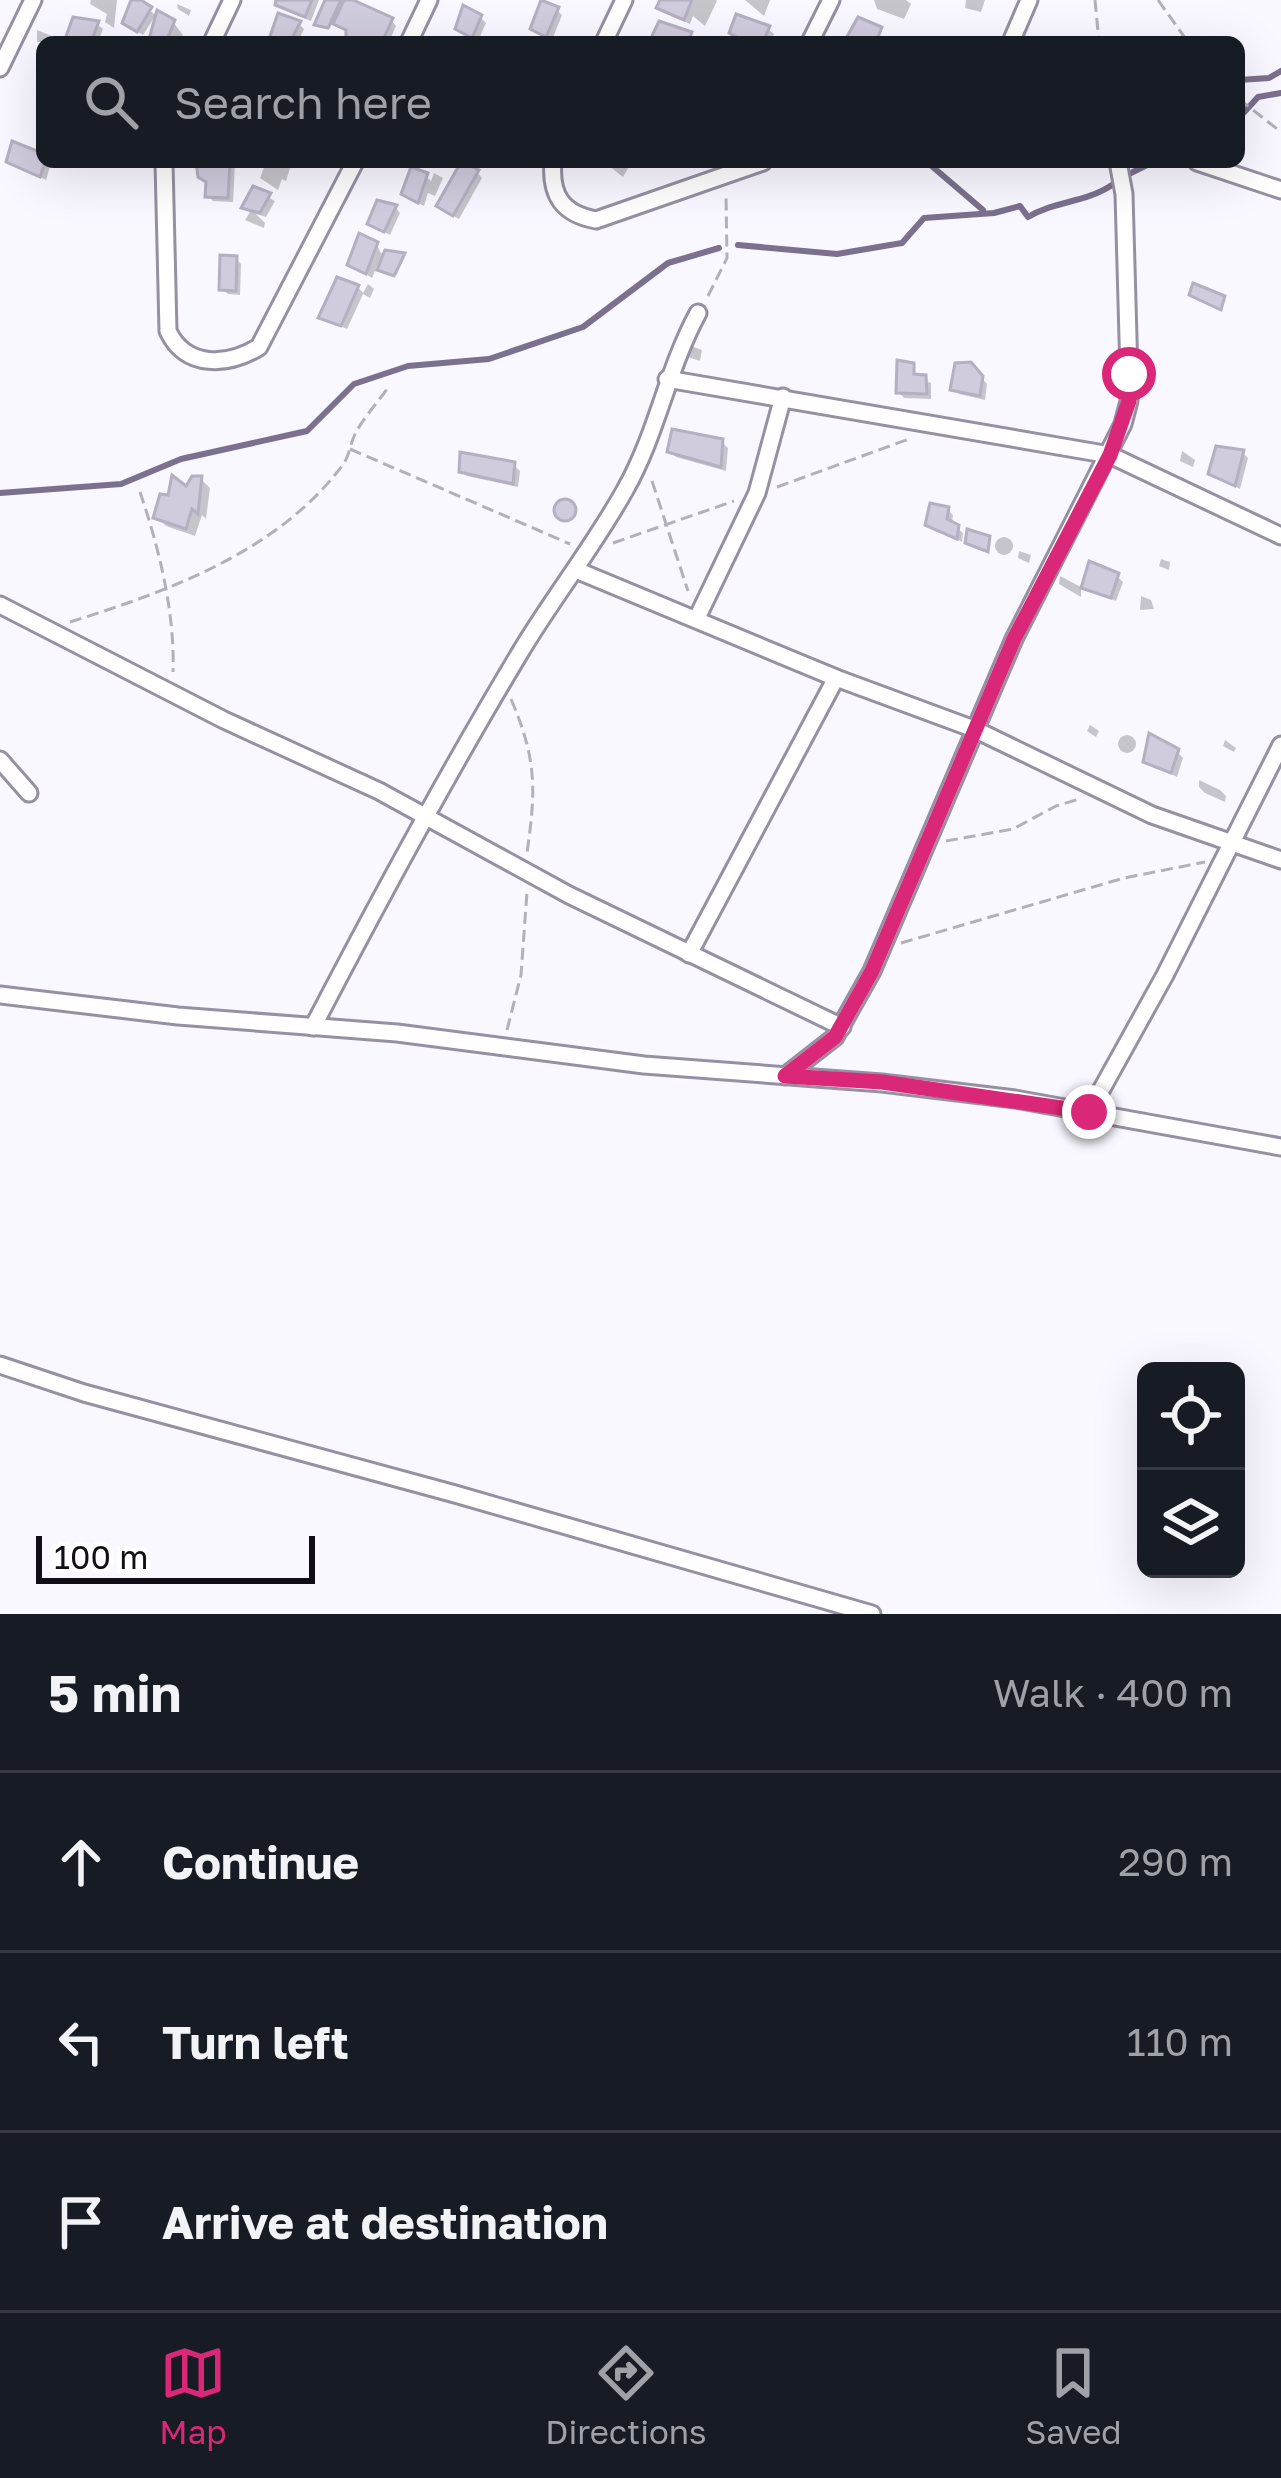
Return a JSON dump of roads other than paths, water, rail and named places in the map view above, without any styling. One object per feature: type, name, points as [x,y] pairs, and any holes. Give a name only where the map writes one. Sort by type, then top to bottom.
[{"type":"street","points":[[0,68],[33,0]]},
{"type":"street","points":[[215,36],[232,0]]},
{"type":"street","points":[[413,36],[428,0]]},
{"type":"street","points":[[607,36],[624,0]]},
{"type":"street","points":[[813,36],[831,0]]},
{"type":"street","points":[[1018,36],[1029,0]]},
{"type":"street","points":[[164,168],[165,297],[173,342],[182,352],[215,361],[244,356],[260,347],[352,168]]},
{"type":"street","points":[[553,168],[560,202],[577,217],[596,220],[748,168]]},
{"type":"street","points":[[785,1076],[821,1052],[842,1027],[882,949],[1014,639],[1110,455],[1129,401],[1124,194],[1119,168]]},
{"type":"street","points":[[1215,168],[1281,190]]},
{"type":"street","points":[[313,1027],[423,816],[644,456],[667,379],[698,313]]},
{"type":"street","points":[[667,379],[1110,455],[1281,536]]},
{"type":"street","points":[[697,618],[763,478],[783,397]]},
{"type":"street","points":[[576,570],[836,678],[974,729],[1230,850],[1281,860]]},
{"type":"street","points":[[0,605],[842,1027]]},
{"type":"street","points":[[689,954],[836,678]]},
{"type":"street","points":[[1089,1112],[1281,745]]},
{"type":"street","points":[[0,760],[29,793]]},
{"type":"street","points":[[0,995],[397,1033],[644,1065],[882,1082],[1089,1112],[1281,1147]]},
{"type":"street","points":[[0,1365],[84,1393],[455,1493],[872,1614]]},
{"type":"waterway","points":[[1245,80],[1269,78],[1281,71]]},
{"type":"waterway","points":[[1245,111],[1258,97],[1281,93]]},
{"type":"waterway","points":[[934,168],[983,210]]},
{"type":"waterway","points":[[1125,176],[1141,168]]},
{"type":"waterway","points":[[738,245],[837,254],[902,243],[924,218],[994,213],[1020,206],[1028,217],[1112,185]]},
{"type":"waterway","points":[[0,493],[121,484],[181,459],[307,431],[354,384],[408,366],[489,359],[583,327],[668,263],[719,248]]}]
